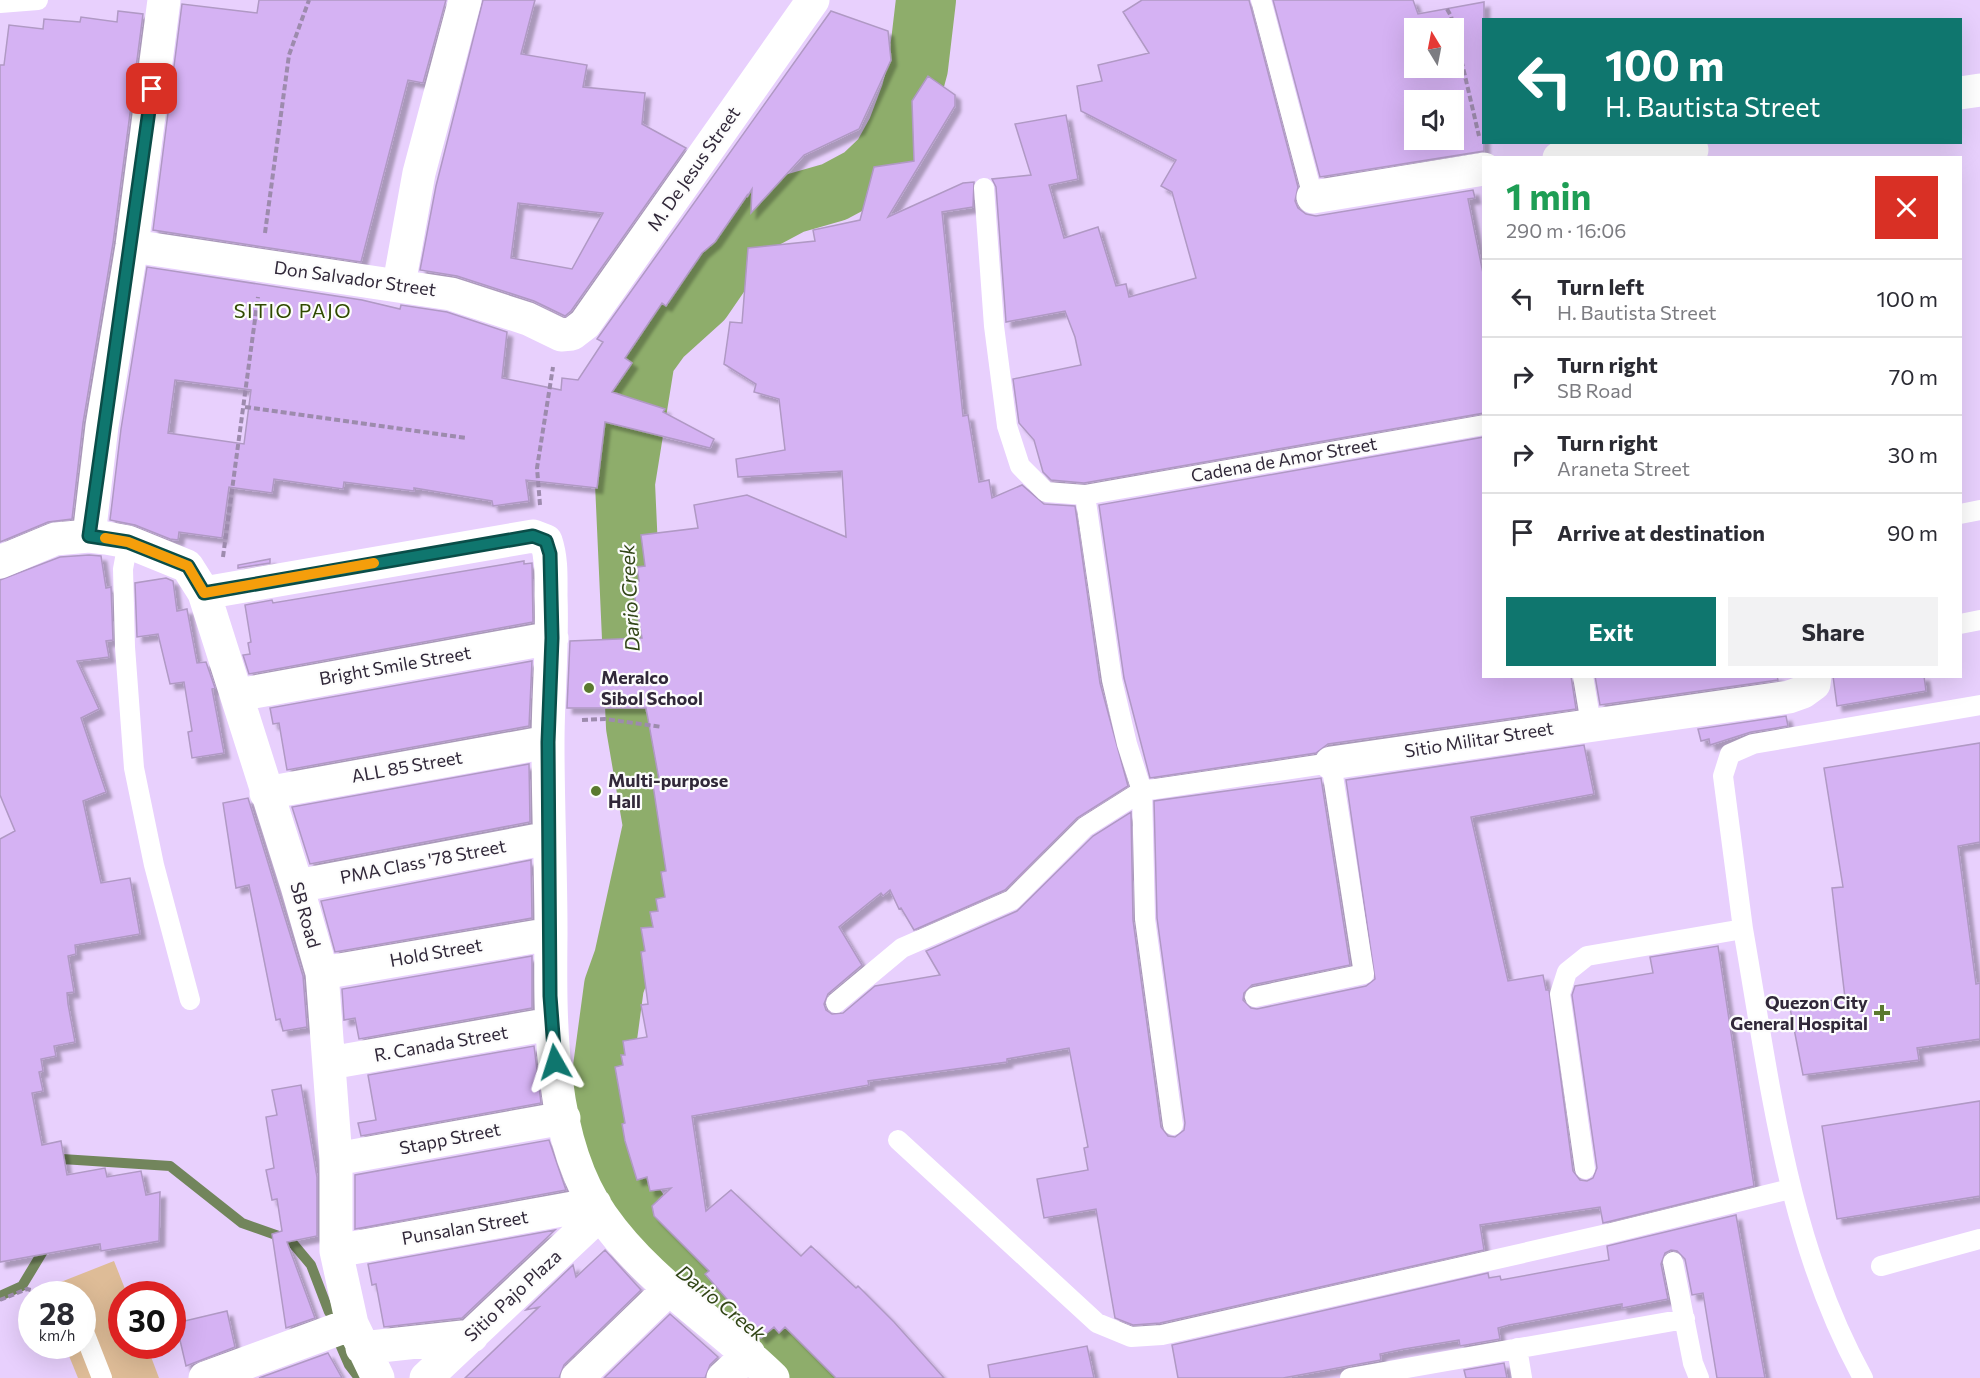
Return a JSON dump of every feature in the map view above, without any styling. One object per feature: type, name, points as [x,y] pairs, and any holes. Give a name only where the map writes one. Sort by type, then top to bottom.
[{"type":"street","points":[[89,536],[102,426],[132,246],[164,0]]},
{"type":"street","points":[[399,284],[419,173],[465,0]]},
{"type":"street","name":"M. De Jesus Street","points":[[566,335],[585,324],[813,0]]},
{"type":"street","points":[[1962,93],[1980,90]]},
{"type":"street","points":[[1582,156],[1683,147]]},
{"type":"street","points":[[1313,197],[1482,158]]},
{"type":"street","name":"Don Salvador Street","points":[[132,246],[399,284],[451,294],[493,306],[566,335]]},
{"type":"street","name":"SB Road","points":[[0,562],[55,539],[89,536],[128,542],[188,566],[211,592],[266,793],[297,886],[322,973],[336,1160],[336,1251],[357,1336],[378,1378]]},
{"type":"street","points":[[211,592],[533,536],[546,541],[550,554],[552,638],[548,742],[551,1024],[564,1118],[572,1153],[598,1209],[643,1265],[749,1354],[773,1378]]},
{"type":"street","name":"Bright Smile Street","points":[[238,695],[552,638]]},
{"type":"street","name":"Sitio Militar Street","points":[[1332,763],[1789,696],[1803,692],[1815,680]]},
{"type":"street","name":"ALL 85 Street","points":[[266,793],[548,742]]},
{"type":"street","name":"PMA Class '78 Street","points":[[297,886],[549,838]]},
{"type":"street","name":"Hold Street","points":[[322,973],[551,934]]},
{"type":"street","name":"R. Canada Street","points":[[330,1063],[551,1024]]},
{"type":"street","name":"Stapp Street","points":[[336,1160],[564,1118]]},
{"type":"street","name":"Punsalan Street","points":[[336,1251],[598,1209]]},
{"type":"street","name":"Sitio Pajo Plaza","points":[[426,1378],[472,1336],[598,1209]]},
{"type":"street","points":[[577,1378],[670,1288]]},
{"type":"street","points":[[205,1378],[357,1336],[472,1336]]},
{"type":"street","points":[[723,1378],[749,1354]]},
{"type":"lane","points":[[0,3],[38,0]]},
{"type":"lane","points":[[1261,0],[1313,197]]},
{"type":"lane","name":"Cadena de Amor Street","points":[[984,188],[994,326],[1007,426],[1020,466],[1046,492],[1085,495],[1482,425]]},
{"type":"lane","points":[[1085,495],[1112,680],[1127,744],[1142,791],[1144,919],[1173,1125]]},
{"type":"lane","points":[[1962,514],[1980,510]]},
{"type":"lane","points":[[128,542],[123,569],[125,647],[134,768],[154,865],[190,1000]]},
{"type":"lane","points":[[1962,624],[1980,620]]},
{"type":"lane","points":[[1583,678],[1591,724]]},
{"type":"lane","points":[[1863,1378],[1840,1338],[1790,1189],[1743,929],[1723,776],[1730,754],[1753,744],[1980,705]]},
{"type":"lane","points":[[1255,997],[1364,974],[1332,763]]},
{"type":"lane","name":"Sitio Militar Street","points":[[1142,791],[1332,763]]},
{"type":"lane","points":[[836,1003],[902,948],[1012,900],[1085,827],[1142,791]]},
{"type":"lane","points":[[1585,1169],[1560,994],[1568,972],[1587,956],[1743,929]]},
{"type":"lane","points":[[898,1140],[1097,1323],[1135,1338],[1174,1332],[1607,1234],[1790,1189]]},
{"type":"lane","points":[[1881,1266],[1980,1240]]},
{"type":"lane","points":[[1673,1262],[1693,1363],[1699,1378]]},
{"type":"lane","points":[[1350,1378],[1391,1374],[1517,1348],[1684,1319]]},
{"type":"lane","points":[[1517,1348],[1522,1378]]},
{"type":"lane","points":[[95,1359],[102,1378]]},
{"type":"path","points":[[211,592],[245,407],[289,55],[309,0]]},
{"type":"path","points":[[1447,9],[1452,16],[1483,156]]},
{"type":"path","points":[[546,541],[537,468],[551,373],[566,335]]},
{"type":"path","points":[[245,407],[466,438]]},
{"type":"path","points":[[605,719],[662,727]]},
{"type":"path","points":[[0,1300],[18,1293]]},
{"type":"shaded area","points":[[114,1261],[122,1281],[108,1281],[108,1359],[152,1359],[159,1378],[78,1378],[70,1359],[96,1359],[96,1281],[63,1281]]},
{"type":"building","points":[[259,0],[446,0],[423,83],[408,80],[361,262],[153,230],[182,4],[257,13]]},
{"type":"building","points":[[483,0],[535,0],[521,54],[587,65],[583,87],[645,93],[642,124],[686,148],[571,311],[565,316],[534,301],[457,276],[420,270],[436,186]],"holes":[[[518,203],[603,213],[572,269],[511,258]]]},
{"type":"building","points":[[1142,0],[1249,0],[1298,187],[1295,201],[1298,208],[1306,214],[1316,216],[1473,190],[1475,198],[1468,199],[1482,268],[1482,413],[1084,483],[1051,480],[1043,472],[1034,440],[1019,423],[1013,379],[1081,365],[1075,337],[1065,311],[1006,322],[996,187],[992,179],[1031,175],[1015,124],[1066,115],[1078,179],[1049,185],[1064,238],[1098,227],[1116,286],[1126,284],[1129,297],[1196,278],[1172,192],[1161,186],[1176,160],[1081,111],[1077,86],[1102,81],[1098,65],[1149,53],[1123,12]]},
{"type":"building","points":[[1273,0],[1413,0],[1418,14],[1484,2],[1482,144],[1484,144],[1484,151],[1320,177]]},
{"type":"building","points":[[118,11],[143,14],[113,243],[83,423],[72,519],[48,522],[0,542],[0,65],[4,65],[9,25],[43,29],[44,19],[80,22],[81,17],[117,22]]},
{"type":"building","points":[[831,11],[888,31],[891,60],[859,129],[804,155],[751,213],[752,189],[715,242],[702,253],[666,306],[662,303],[625,358],[632,363],[612,392],[665,409],[663,412],[714,439],[710,448],[605,422],[597,488],[526,480],[529,501],[493,506],[492,501],[414,488],[414,491],[344,482],[343,489],[274,479],[272,493],[229,487],[222,538],[179,532],[178,540],[170,539],[135,525],[110,520],[121,429],[147,267],[362,300],[400,309],[401,305],[447,312],[507,332],[502,378],[561,390],[562,378],[578,380],[603,342],[597,339]],"holes":[[[175,380],[251,390],[244,444],[168,433]]]},
{"type":"building","points":[[928,76],[955,95],[955,106],[888,217],[963,183],[974,182],[973,207],[942,212],[963,416],[968,415],[979,482],[989,480],[992,498],[1022,485],[1044,504],[1075,506],[1100,683],[1128,786],[1077,818],[1005,890],[914,930],[901,908],[899,909],[890,890],[883,896],[881,893],[839,927],[862,965],[828,994],[824,1004],[826,1010],[832,1014],[843,1013],[875,986],[940,975],[926,951],[1017,911],[1093,836],[1131,812],[1133,920],[1161,1127],[1168,1136],[1175,1137],[1184,1130],[1185,1123],[1157,918],[1154,801],[1321,778],[1350,965],[1252,985],[1244,993],[1243,1000],[1251,1008],[1257,1009],[1366,986],[1375,979],[1346,780],[1584,745],[1594,794],[1471,817],[1508,981],[1543,975],[1546,990],[1549,990],[1573,1171],[1580,1180],[1587,1181],[1593,1178],[1597,1168],[1572,995],[1575,986],[1653,973],[1650,957],[1718,946],[1754,1186],[1603,1223],[1600,1207],[1480,1225],[1484,1250],[1160,1323],[1133,1325],[1115,1318],[1096,1209],[1044,1218],[1037,1179],[1088,1170],[1084,1148],[1088,1147],[1069,1048],[1007,1059],[1007,1062],[868,1081],[869,1085],[692,1116],[706,1211],[731,1190],[801,1256],[811,1246],[856,1288],[858,1286],[944,1378],[836,1378],[785,1327],[779,1333],[774,1327],[761,1338],[705,1274],[709,1271],[654,1216],[652,1206],[671,1188],[650,1191],[647,1177],[637,1180],[625,1141],[622,1124],[625,1123],[615,1067],[623,1065],[621,1055],[625,1055],[623,1041],[647,1037],[641,1005],[648,1004],[641,952],[645,951],[641,928],[653,927],[650,912],[658,911],[656,899],[665,897],[661,872],[666,871],[653,785],[660,785],[646,708],[567,708],[570,641],[642,638],[632,582],[639,581],[637,567],[645,566],[641,535],[698,528],[694,505],[747,495],[846,537],[842,471],[738,477],[736,459],[785,450],[779,399],[754,392],[756,384],[724,364],[730,322],[742,323],[748,248],[815,241],[813,230],[860,220],[874,167],[914,161],[912,101]]},
{"type":"building","points":[[1482,437],[1482,678],[1571,678],[1576,709],[1328,744],[1316,753],[1150,778],[1124,678],[1099,505]]},
{"type":"building","points":[[101,556],[106,588],[111,587],[113,640],[106,641],[109,657],[77,661],[99,709],[81,718],[106,792],[83,801],[101,883],[130,878],[140,934],[75,945],[76,954],[68,956],[74,992],[67,993],[75,1042],[54,1046],[56,1056],[41,1059],[43,1071],[39,1072],[43,1091],[32,1093],[42,1145],[61,1141],[67,1175],[105,1168],[107,1177],[141,1171],[146,1195],[160,1192],[159,1241],[101,1251],[100,1244],[0,1262],[0,839],[15,831],[0,795],[0,580],[60,557]]},
{"type":"building","points":[[270,559],[270,563],[238,568],[238,565]]},
{"type":"building","points":[[524,561],[524,564],[532,563],[533,622],[249,674],[243,655],[250,654],[248,643],[251,642],[245,605],[272,600],[273,603]]},
{"type":"building","points":[[166,578],[173,581],[177,611],[187,609],[197,663],[206,662],[215,688],[212,689],[224,753],[192,758],[188,732],[192,731],[184,682],[170,684],[158,634],[137,637],[135,583]]},
{"type":"building","points":[[532,661],[529,726],[287,770],[279,723],[273,724],[270,708]]},
{"type":"building","points":[[1595,678],[1778,678],[1778,680],[1600,705]]},
{"type":"building","points":[[1833,678],[1924,678],[1926,691],[1837,706]]},
{"type":"building","points":[[1786,716],[1788,726],[1751,732],[1710,745],[1709,739],[1701,741],[1698,729]]},
{"type":"building","points":[[1980,743],[1980,842],[1958,846],[1976,984],[1980,983],[1980,1039],[1917,1048],[1919,1060],[1803,1075],[1790,1008],[1845,998],[1832,888],[1843,887],[1824,768]]},
{"type":"building","points":[[529,764],[530,822],[310,864],[292,807]]},
{"type":"building","points":[[248,798],[303,976],[307,1027],[283,1031],[280,1019],[276,1020],[249,885],[236,888],[223,803]]},
{"type":"building","points":[[531,860],[532,918],[335,952],[321,901]]},
{"type":"building","points":[[532,956],[532,1008],[359,1039],[355,1018],[344,1020],[342,989]]},
{"type":"building","points":[[534,1046],[541,1103],[361,1136],[358,1123],[376,1120],[368,1075]]},
{"type":"building","points":[[301,1085],[317,1177],[317,1236],[287,1242],[315,1318],[286,1328],[272,1234],[282,1231],[277,1199],[272,1200],[266,1170],[274,1168],[266,1117],[277,1115],[272,1090]]},
{"type":"building","points":[[1980,1101],[1980,1196],[1837,1219],[1822,1126]]},
{"type":"building","points":[[549,1140],[566,1190],[355,1229],[355,1175]]},
{"type":"building","points":[[1736,1215],[1765,1378],[1717,1378],[1703,1293],[1692,1295],[1685,1259],[1677,1251],[1671,1250],[1665,1253],[1661,1264],[1668,1299],[1622,1308],[1622,1304],[1509,1325],[1498,1328],[1500,1339],[1460,1346],[1459,1340],[1404,1349],[1380,1354],[1381,1360],[1283,1378],[1178,1378],[1172,1345],[1488,1273],[1489,1278],[1500,1276],[1501,1280],[1609,1260],[1607,1246]]},
{"type":"building","points":[[555,1230],[462,1318],[384,1327],[376,1284],[372,1285],[368,1264]]},
{"type":"building","points":[[605,1250],[641,1290],[564,1365],[559,1378],[465,1378],[539,1307],[526,1310],[573,1265],[576,1277]]},
{"type":"building","points":[[227,1311],[235,1347],[186,1366],[186,1321]]},
{"type":"building","points":[[670,1314],[718,1357],[710,1365],[705,1378],[604,1378]]},
{"type":"building","points":[[1087,1346],[1094,1378],[990,1378],[988,1365]]},
{"type":"building","points":[[328,1353],[342,1378],[259,1378]]},
{"type":"building","points":[[1504,1363],[1507,1378],[1466,1378],[1464,1370]]},
{"type":"waterway","name":"Dario Creek","points":[[806,1378],[733,1307],[673,1264],[612,1171],[597,1112],[614,986],[624,958],[653,826],[636,727],[625,483],[645,359],[661,337],[702,300],[746,236],[762,220],[792,204],[834,192],[862,177],[882,158],[897,131],[911,94],[918,68],[926,0]]},
{"type":"waterway","points":[[56,1168],[62,1159],[170,1166],[242,1223],[290,1240],[311,1265],[329,1312]]},
{"type":"waterway","points":[[0,1296],[22,1286],[48,1243]]},
{"type":"waterway","points":[[339,1342],[349,1365],[359,1378]]},
{"type":"slow traffic","points":[[105,538],[128,542],[188,566],[204,593],[374,563]]},
{"type":"place","name":"Meralco Sibol School","points":[[589,688]]},
{"type":"place","name":"Multi-purpose Hall","points":[[596,791]]},
{"type":"place","name":"Quezon City General Hospital","points":[[1882,1013]]},
{"type":"district","name":"SITIO PAJO","points":[[293,311]]},
{"type":"route","points":[[152,89],[132,246],[102,426],[89,536],[128,542],[188,566],[204,593],[533,536],[546,541],[550,554],[552,638],[548,742],[550,996],[555,1062]]}]
